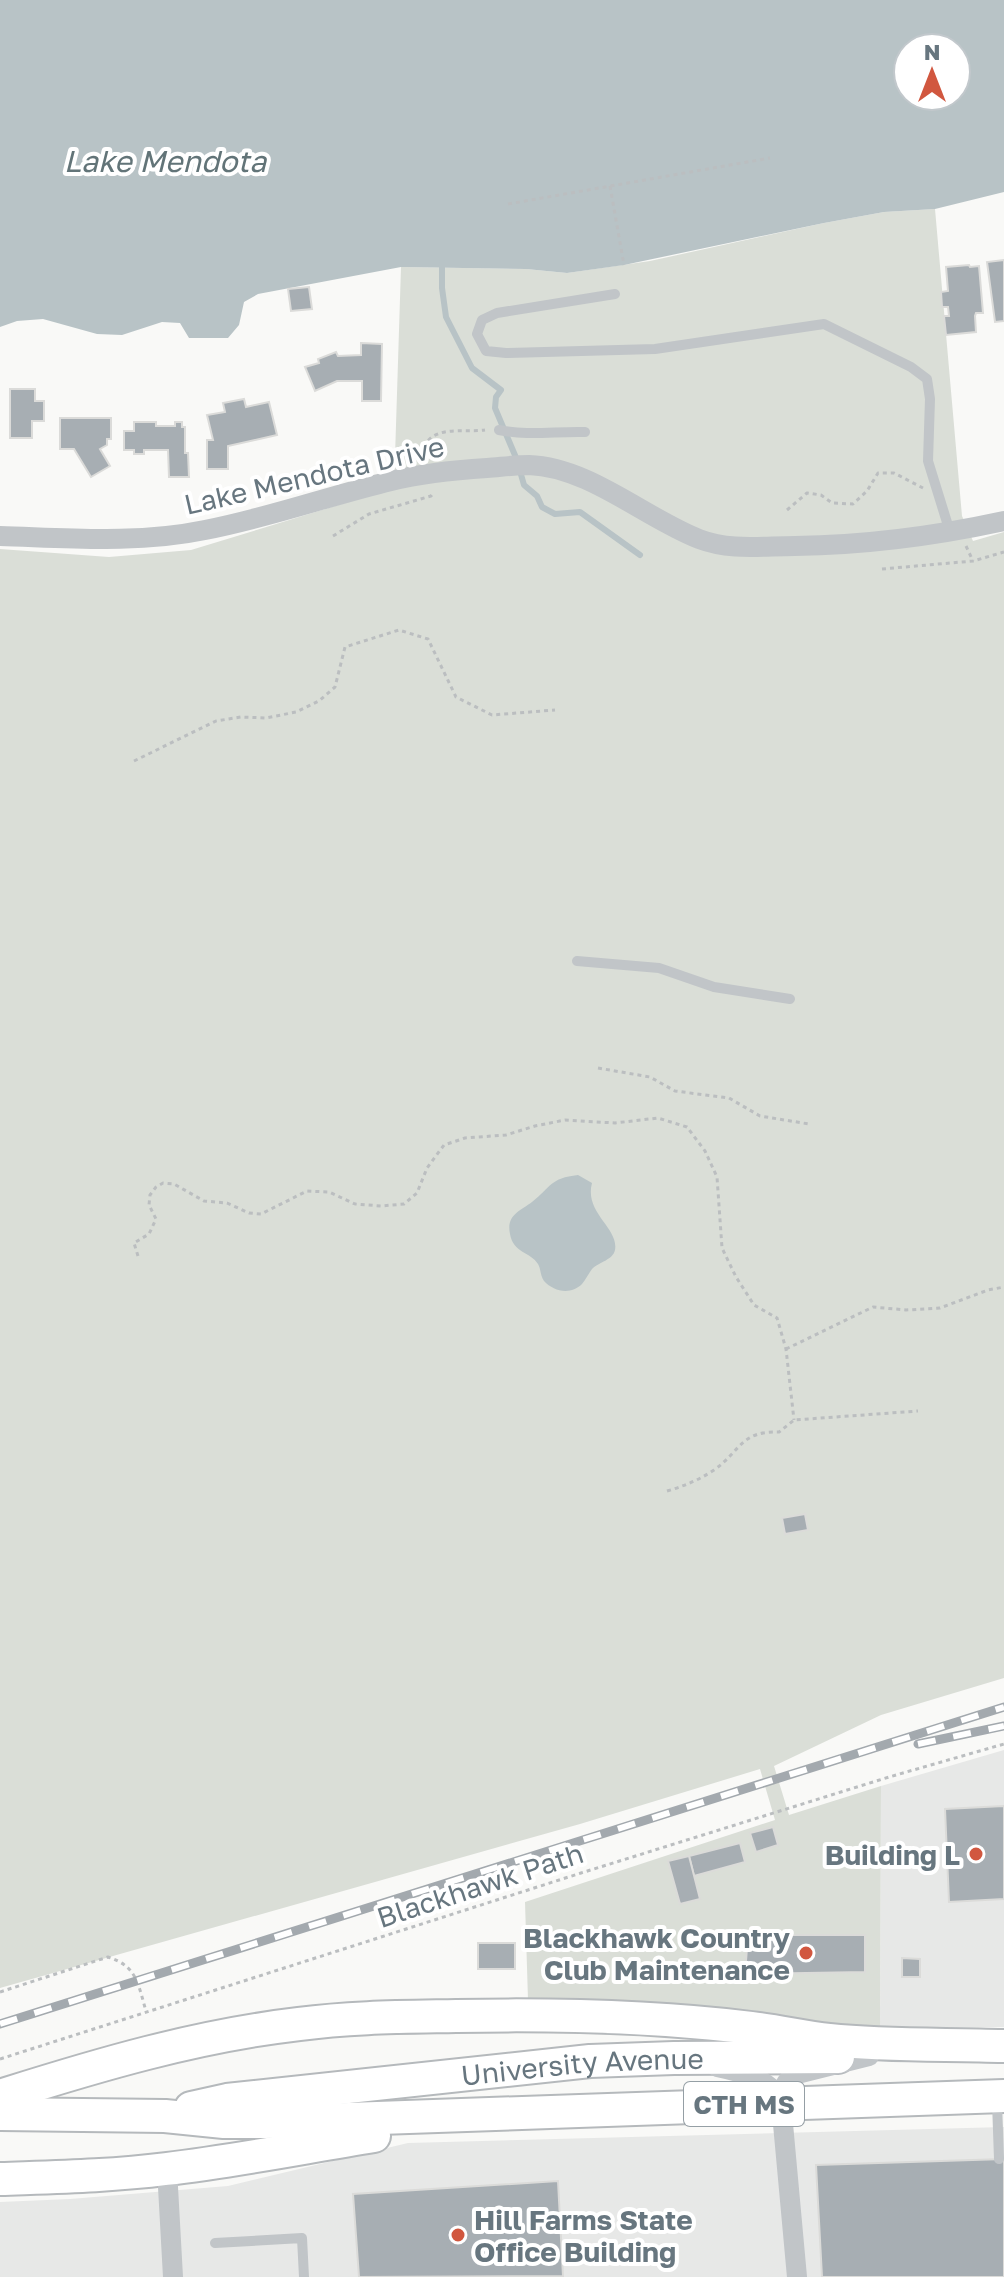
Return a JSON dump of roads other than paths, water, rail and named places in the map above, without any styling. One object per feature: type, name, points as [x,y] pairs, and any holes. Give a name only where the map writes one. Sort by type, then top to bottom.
[{"type":"main road","points":[[0,2096],[126,2057],[178,2045],[298,2024],[375,2017],[617,2017],[752,2028],[842,2041],[1004,2046]]},
{"type":"main road","name":"University Avenue","points":[[165,2116],[213,2103],[313,2090],[590,2061],[1004,2053]]},
{"type":"main road","name":"University Avenue","points":[[0,2114],[165,2116],[247,2122],[1001,2096]]},
{"type":"main road","points":[[0,2179],[130,2173],[252,2158],[484,2115]]},
{"type":"street","name":"Lake Mendota Drive","points":[[0,536],[151,538],[203,531],[393,480],[441,471],[516,466],[550,466],[574,474],[701,540],[729,546],[758,549],[839,546],[950,532],[1004,521]]},
{"type":"street","points":[[797,2277],[781,2102],[784,2086],[794,2076],[869,2056]]},
{"type":"street","points":[[674,2058],[725,2068],[754,2078],[773,2089],[781,2102]]},
{"type":"street","points":[[167,2169],[173,2277]]},
{"type":"lane","points":[[615,294],[497,313],[482,320],[477,334],[486,351],[506,353],[655,349],[824,324],[911,367],[927,379],[930,399],[928,461],[950,532]]},
{"type":"lane","points":[[499,430],[511,433],[585,432]]},
{"type":"lane","points":[[577,961],[659,968],[714,987],[790,999]]},
{"type":"lane","points":[[999,2159],[1001,2096]]},
{"type":"lane","points":[[215,2243],[302,2238],[304,2277]]},
{"type":"water","name":"Lake Mendota","points":[[0,0],[1004,0],[1004,192],[935,209],[884,212],[624,265],[567,273],[526,269],[401,267],[258,294],[244,302],[239,325],[228,338],[189,338],[180,323],[162,322],[122,335],[97,334],[43,319],[17,321],[0,327]]},
{"type":"water","points":[[578,1175],[592,1183],[593,1203],[612,1234],[615,1250],[612,1256],[592,1269],[582,1284],[573,1290],[563,1291],[544,1281],[535,1260],[515,1245],[509,1228],[515,1214],[552,1184]]},
{"type":"waterway","points":[[442,263],[446,317],[472,368],[501,390],[496,397],[495,408],[517,460]]},
{"type":"waterway","points":[[520,471],[524,485],[537,496],[542,507],[555,514],[580,512],[640,555]]},
{"type":"railway","points":[[0,2024],[1004,1707]]},
{"type":"railway","points":[[918,1744],[1004,1726]]},
{"type":"place","name":"Building L","points":[[976,1854]]},
{"type":"place","name":"Blackhawk Country Club Maintenance","points":[[806,1953]]},
{"type":"place","name":"Hill Farms State Office Building","points":[[458,2235]]}]
